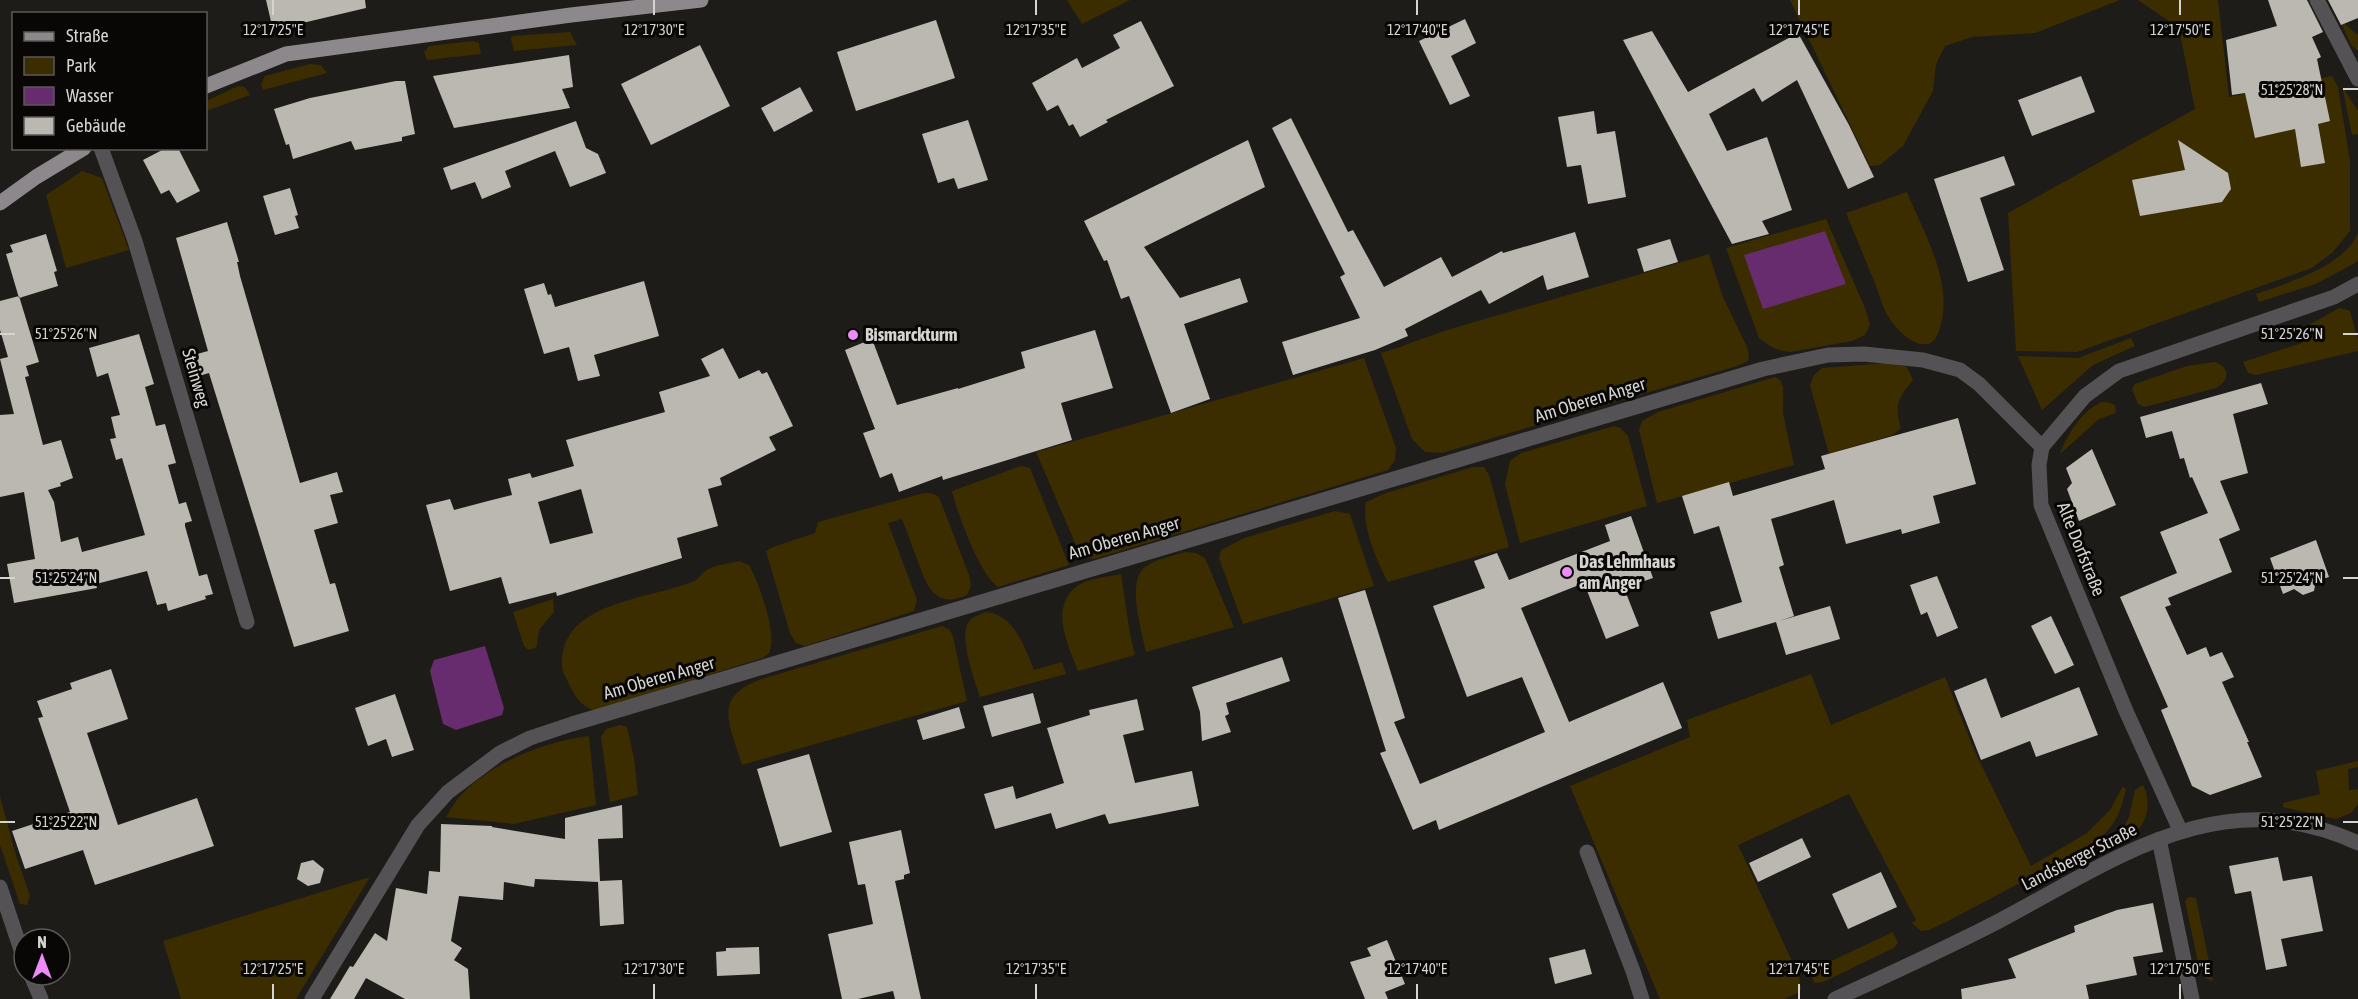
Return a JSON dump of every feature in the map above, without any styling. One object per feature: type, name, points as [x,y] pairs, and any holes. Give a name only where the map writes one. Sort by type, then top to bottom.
[{"type":"main road","points":[[207,86],[286,54],[571,15],[701,0]]},
{"type":"main road","points":[[0,203],[36,177],[81,150]]},
{"type":"street","points":[[2317,0],[2358,79]]},
{"type":"street","name":"Steinweg","points":[[102,150],[135,241],[247,622]]},
{"type":"street","points":[[2042,447],[2085,396],[2119,371],[2334,297],[2358,284]]},
{"type":"street","name":"Am Oberen Anger","points":[[312,999],[418,825],[448,792],[500,753],[530,738],[572,724],[1763,369],[1828,355],[1893,356],[1923,360],[1960,370],[1986,390],[2042,447]]},
{"type":"street","name":"Alte Dorfstraße","points":[[2042,447],[2039,465],[2041,505],[2126,711],[2180,830]]},
{"type":"street","name":"Landsberger Straße","points":[[1835,999],[1963,939],[2127,853],[2180,830],[2220,821],[2254,818],[2289,822],[2357,841]]},
{"type":"street","points":[[2159,839],[2192,999]]},
{"type":"street","points":[[1587,852],[1642,999]]},
{"type":"street","points":[[0,887],[13,927]]},
{"type":"green space","points":[[1067,0],[1130,0],[1082,24]]},
{"type":"green space","points":[[1790,0],[2120,0],[2035,33],[1972,37],[1945,46],[1936,64],[1933,91],[1903,146],[1880,165],[1870,166]]},
{"type":"green space","points":[[2138,0],[2218,0],[2229,97],[2332,76],[2338,87],[2350,161],[2350,231],[2333,252],[2312,268],[2077,352],[2016,351],[2008,213],[2195,109],[2179,28]]},
{"type":"green space","points":[[2331,0],[2334,0],[2345,24],[2358,35],[2358,51],[2351,45]]},
{"type":"green space","points":[[570,32],[577,45],[514,51],[511,39],[512,36]]},
{"type":"green space","points":[[473,41],[479,43],[481,54],[427,60],[424,52],[429,46]]},
{"type":"green space","points":[[310,64],[321,65],[327,73],[263,90],[261,84],[265,76]]},
{"type":"green space","points":[[238,86],[245,87],[250,95],[207,111],[207,101]]},
{"type":"green space","points":[[2342,86],[2358,111],[2358,134],[2352,135]]},
{"type":"green space","points":[[82,171],[102,178],[129,250],[66,268],[46,195]]},
{"type":"green space","points":[[1907,192],[1929,241],[1943,293],[1943,311],[1939,332],[1929,344],[1917,343],[1908,338],[1896,327],[1888,315],[1846,213]]},
{"type":"green space","points":[[1826,219],[1865,308],[1870,325],[1865,335],[1852,341],[1791,352],[1778,350],[1759,338],[1726,248]]},
{"type":"green space","points":[[2358,233],[2358,260],[2355,263],[2316,284],[2259,302],[2256,294],[2314,272],[2341,255]]},
{"type":"green space","points":[[1709,254],[1723,297],[1747,347],[1748,361],[1442,453],[1425,452],[1412,439],[1381,353],[1445,331]]},
{"type":"green space","points":[[2339,308],[2350,311],[2358,340],[2358,351],[2256,375],[2248,373],[2243,362],[2302,343],[2302,329]]},
{"type":"green space","points":[[2131,338],[2135,346],[2093,365],[2042,410],[2018,356],[2078,358]]},
{"type":"green space","points":[[1364,358],[1396,448],[1395,460],[1388,470],[1094,559],[1084,557],[1079,552],[1036,452]]},
{"type":"green space","points":[[2215,362],[2226,370],[2226,378],[2216,388],[2145,407],[2138,404],[2132,389],[2135,384],[2187,366]]},
{"type":"green space","points":[[1888,363],[1907,367],[1913,380],[1899,402],[1898,413],[1901,428],[1893,435],[1829,454],[1810,385],[1814,375],[1822,368]]},
{"type":"green space","points":[[1775,377],[1780,380],[1783,387],[1783,413],[1794,465],[1657,503],[1639,430],[1642,421],[1658,412]]},
{"type":"green space","points":[[2102,402],[2115,405],[2116,413],[2099,419],[2060,454],[2076,424],[2088,411]]},
{"type":"green space","points":[[1614,426],[1620,428],[1628,436],[1647,506],[1520,543],[1505,484],[1510,461],[1521,453]]},
{"type":"green space","points":[[1021,466],[1030,468],[1069,565],[998,587],[977,557],[964,528],[952,491]]},
{"type":"green space","points":[[1473,467],[1484,467],[1489,475],[1509,547],[1388,582],[1368,532],[1366,502],[1386,493]]},
{"type":"green space","points":[[924,493],[934,494],[941,502],[969,575],[971,586],[967,595],[947,599],[933,592],[924,577],[902,519],[888,523],[917,600],[914,611],[805,646],[796,643],[790,633],[766,551],[815,533],[818,522]]},
{"type":"green space","points":[[1335,511],[1350,514],[1374,586],[1243,624],[1219,558],[1221,550],[1244,538]]},
{"type":"green space","points":[[1185,552],[1196,553],[1205,558],[1234,627],[1146,652],[1137,607],[1139,574],[1154,562]]},
{"type":"green space","points":[[739,561],[749,565],[762,596],[771,634],[769,653],[763,658],[595,710],[580,702],[564,675],[562,662],[563,652],[570,635],[582,621],[618,603],[678,587],[696,580],[711,568]]},
{"type":"green space","points":[[1121,574],[1135,655],[1078,671],[1063,628],[1062,616],[1068,596],[1081,584]]},
{"type":"green space","points":[[553,599],[554,612],[539,630],[535,648],[528,650],[524,646],[513,612]]},
{"type":"green space","points":[[985,612],[995,614],[1011,625],[1022,642],[1034,670],[1062,662],[1066,674],[980,697],[968,656],[965,634],[971,619]]},
{"type":"green space","points":[[942,626],[950,630],[953,637],[967,701],[742,765],[729,723],[728,712],[737,693],[748,685]]},
{"type":"green space","points":[[1811,674],[1831,725],[1945,677],[1975,752],[2031,866],[2087,833],[2110,810],[2123,786],[2126,789],[2119,812],[2109,830],[2097,842],[1948,921],[1929,930],[1921,931],[1912,923],[1916,920],[1849,794],[1738,845],[1799,976],[1800,992],[1784,999],[1660,999],[1570,786],[1690,737],[1687,720]]},
{"type":"green space","points":[[620,725],[627,727],[634,758],[638,795],[610,802],[601,737],[606,729]]},
{"type":"green space","points":[[589,736],[596,805],[514,824],[446,817],[462,794],[489,772],[537,748]]},
{"type":"green space","points":[[2358,761],[2358,767],[2348,769],[2349,790],[2358,789],[2358,804],[2351,813],[2336,819],[2283,807],[2283,803],[2320,794],[2316,771]]},
{"type":"green space","points":[[2143,785],[2148,803],[2144,821],[2133,834],[2116,842],[2129,817],[2135,790]]},
{"type":"green space","points":[[0,796],[30,896],[27,905],[20,904],[0,845]]},
{"type":"green space","points":[[370,877],[296,999],[181,999],[163,941]]},
{"type":"green space","points":[[2189,897],[2196,898],[2213,981],[2204,976],[2199,967],[2185,901]]},
{"type":"green space","points":[[1893,932],[1898,943],[1894,948],[1823,982],[1814,983],[1810,971]]},
{"type":"water","points":[[1825,231],[1846,284],[1763,309],[1744,255]]},
{"type":"water","points":[[485,646],[504,708],[502,715],[456,730],[443,724],[430,671],[434,660]]},
{"type":"building","points":[[266,0],[365,0],[366,8],[273,30]]},
{"type":"building","points":[[2268,0],[2307,0],[2323,32],[2312,37],[2321,57],[2317,59],[2330,121],[2318,124],[2325,163],[2301,167],[2295,129],[2255,138],[2245,93],[2232,95],[2226,40],[2277,26]]},
{"type":"building","points":[[2328,0],[2358,0],[2358,18],[2341,25]]},
{"type":"building","points":[[1465,19],[1476,43],[1451,56],[1470,96],[1450,105],[1419,41]]},
{"type":"building","points":[[936,20],[955,78],[856,111],[837,52]]},
{"type":"building","points":[[1141,21],[1174,86],[1106,120],[1108,122],[1080,137],[1073,124],[1069,126],[1058,105],[1047,111],[1032,83],[1077,58],[1082,68],[1120,48],[1113,35]]},
{"type":"building","points":[[1652,31],[1688,92],[1798,33],[1849,125],[1874,177],[1848,189],[1797,80],[1762,102],[1754,88],[1709,114],[1727,151],[1767,137],[1792,210],[1762,221],[1769,234],[1732,244],[1623,40]]},
{"type":"building","points":[[700,45],[730,106],[651,145],[621,84]]},
{"type":"building","points":[[569,55],[573,87],[562,89],[570,108],[454,128],[433,76]]},
{"type":"building","points":[[2081,76],[2095,112],[2032,136],[2018,100]]},
{"type":"building","points":[[405,81],[415,134],[402,137],[402,141],[355,150],[351,141],[293,159],[274,109],[310,98]]},
{"type":"building","points":[[800,87],[813,111],[774,132],[761,108]]},
{"type":"building","points":[[1594,111],[1597,134],[1615,131],[1626,197],[1588,204],[1581,165],[1567,167],[1558,117]]},
{"type":"building","points":[[1291,118],[1348,232],[1353,230],[1384,287],[1441,257],[1452,277],[1502,251],[1503,253],[1575,232],[1589,277],[1547,290],[1543,275],[1489,304],[1481,290],[1405,329],[1408,336],[1375,350],[1293,375],[1282,342],[1360,318],[1340,277],[1345,274],[1272,128]]},
{"type":"building","points":[[968,120],[988,180],[958,189],[954,178],[938,183],[922,134]]},
{"type":"building","points":[[576,121],[586,148],[598,154],[606,173],[570,187],[555,151],[505,171],[511,187],[482,199],[475,182],[451,190],[443,168]]},
{"type":"building","points":[[1248,140],[1265,187],[1144,247],[1180,298],[1240,278],[1248,302],[1184,324],[1210,399],[1171,413],[1129,296],[1121,299],[1107,260],[1104,261],[1084,221]]},
{"type":"building","points":[[2178,140],[2228,173],[2231,189],[2222,202],[2140,216],[2132,180],[2185,170]]},
{"type":"building","points":[[162,150],[179,150],[200,191],[177,203],[169,190],[161,194],[143,160]]},
{"type":"building","points":[[2004,156],[2015,185],[1980,198],[2004,270],[1968,282],[1934,179]]},
{"type":"building","points":[[290,188],[298,215],[295,216],[299,228],[275,235],[263,196]]},
{"type":"building","points":[[227,222],[239,262],[237,262],[240,276],[300,483],[337,472],[343,492],[330,495],[338,523],[314,530],[330,584],[335,583],[349,631],[294,647],[209,373],[192,378],[186,357],[208,351],[176,238]]},
{"type":"building","points":[[46,234],[57,271],[54,272],[58,286],[19,298],[6,254],[13,252],[10,245]]},
{"type":"building","points":[[1670,239],[1678,262],[1644,272],[1637,249]]},
{"type":"building","points":[[644,281],[659,336],[594,355],[600,376],[578,381],[569,347],[544,354],[524,289],[544,283],[555,307]]},
{"type":"building","points":[[19,296],[39,362],[26,366],[29,376],[25,377],[43,445],[61,440],[73,478],[60,483],[61,486],[48,490],[54,502],[61,542],[78,537],[82,552],[145,535],[122,458],[116,460],[110,439],[116,438],[111,417],[120,415],[108,373],[97,377],[89,348],[139,334],[154,384],[145,387],[156,426],[165,424],[176,463],[168,465],[179,504],[186,502],[192,521],[185,523],[185,526],[199,576],[207,574],[213,594],[205,596],[206,599],[168,611],[166,603],[157,605],[147,571],[96,584],[97,588],[14,603],[7,564],[35,559],[24,492],[0,497],[0,415],[14,414],[0,359],[8,357],[0,330],[0,301]]},
{"type":"building","points":[[1095,330],[1113,388],[1061,403],[1072,440],[943,480],[942,476],[899,492],[892,473],[880,478],[863,433],[875,429],[845,350],[872,339],[897,405],[1025,368],[1021,352]]},
{"type":"building","points":[[723,348],[739,379],[759,370],[762,374],[767,372],[793,426],[769,437],[776,450],[720,478],[722,485],[708,489],[718,526],[677,538],[682,558],[557,596],[556,592],[509,604],[501,577],[450,591],[426,505],[450,499],[454,510],[512,495],[508,479],[530,473],[532,478],[574,466],[566,440],[665,412],[659,392],[710,376],[701,359]],"holes":[[[581,489],[593,533],[550,544],[538,502]]]},
{"type":"building","points":[[2261,383],[2268,404],[2233,414],[2248,473],[2220,481],[2240,530],[2219,539],[2232,572],[2168,598],[2171,605],[2165,607],[2187,655],[2206,647],[2210,657],[2222,652],[2234,677],[2222,682],[2262,777],[2210,795],[2192,786],[2161,710],[2168,707],[2120,597],[2177,573],[2160,532],[2208,513],[2192,477],[2190,478],[2184,458],[2180,459],[2172,431],[2146,438],[2140,417]]},
{"type":"building","points":[[1958,418],[1976,484],[1933,496],[1940,523],[1902,534],[1901,529],[1846,544],[1834,500],[1771,519],[1784,565],[1779,567],[1794,616],[1779,621],[1830,606],[1840,639],[1786,655],[1776,622],[1718,639],[1710,612],[1742,602],[1719,526],[1694,534],[1682,496],[1729,482],[1733,496],[1825,469],[1821,456]]},
{"type":"building","points":[[2092,449],[2116,505],[2079,521],[2067,489],[2072,483],[2066,468]]},
{"type":"building","points":[[1631,516],[1653,578],[1624,588],[1639,626],[1606,639],[1584,583],[1521,608],[1569,722],[1663,682],[1682,728],[1439,830],[1436,820],[1413,830],[1380,753],[1386,751],[1338,598],[1365,590],[1405,718],[1394,722],[1420,784],[1545,732],[1522,677],[1467,697],[1433,606],[1485,588],[1474,561],[1497,553],[1509,580],[1610,541],[1605,525]]},
{"type":"building","points":[[2316,540],[2329,577],[2316,581],[2314,591],[2303,595],[2294,589],[2283,594],[2270,558]]},
{"type":"building","points":[[1937,576],[1958,628],[1937,637],[1927,612],[1921,615],[1910,585]]},
{"type":"building","points":[[2051,616],[2074,665],[2055,674],[2031,626]]},
{"type":"building","points":[[1282,657],[1290,681],[1226,703],[1229,714],[1225,716],[1231,732],[1202,741],[1200,712],[1192,687]]},
{"type":"building","points":[[111,669],[128,719],[87,733],[118,825],[197,798],[214,846],[95,885],[83,850],[25,869],[12,831],[70,812],[38,718],[43,717],[37,701],[72,689],[70,683]]},
{"type":"building","points":[[1986,678],[2001,718],[2079,687],[2098,735],[2036,757],[2030,741],[1981,760],[1954,691]]},
{"type":"building","points":[[1033,693],[1041,723],[992,737],[983,706]]},
{"type":"building","points":[[395,694],[414,750],[392,757],[386,739],[368,746],[355,708]]},
{"type":"building","points":[[1137,699],[1144,730],[1123,735],[1135,783],[1192,771],[1199,806],[1109,824],[1105,814],[1056,829],[1051,813],[995,829],[984,794],[1013,786],[1016,799],[1064,783],[1047,728],[1090,715],[1089,710]]},
{"type":"building","points":[[959,707],[965,728],[923,740],[917,720]]},
{"type":"building","points":[[809,754],[832,832],[780,847],[757,769]]},
{"type":"building","points":[[622,805],[623,838],[598,839],[600,881],[622,880],[624,924],[600,926],[598,882],[535,879],[534,887],[504,882],[503,900],[459,896],[451,941],[462,948],[454,960],[468,969],[470,999],[405,999],[366,978],[354,999],[330,999],[350,966],[353,967],[375,933],[387,941],[396,888],[427,894],[429,871],[440,872],[441,824],[492,826],[565,839],[565,818]]},
{"type":"building","points":[[901,830],[910,873],[904,875],[904,879],[895,881],[921,999],[895,999],[893,991],[858,999],[842,999],[828,934],[873,924],[865,884],[858,885],[849,842]]},
{"type":"building","points":[[1802,838],[1811,857],[1758,882],[1749,863]]},
{"type":"building","points":[[2278,857],[2283,881],[2312,876],[2323,931],[2281,939],[2287,966],[2266,970],[2251,891],[2235,894],[2229,866]]},
{"type":"building","points":[[313,860],[324,869],[320,883],[308,886],[297,879],[301,863]]},
{"type":"building","points":[[1881,872],[1897,907],[1848,929],[1832,894]]},
{"type":"building","points":[[2153,903],[2163,952],[2133,957],[2137,975],[2086,985],[2089,999],[1962,999],[1961,989],[2016,978],[2008,959],[2075,932],[2074,926],[2117,910]]},
{"type":"building","points":[[1387,940],[1405,984],[1385,992],[1388,999],[1365,999],[1350,962],[1371,956],[1367,948]]},
{"type":"building","points":[[759,947],[760,974],[717,976],[716,952],[726,951],[726,948]]},
{"type":"building","points":[[1585,949],[1592,974],[1555,984],[1549,958]]},
{"type":"place","name":"Bismarckturm","points":[[853,335]]},
{"type":"place","name":"Das Lehmhaus am Anger","points":[[1567,572]]}]
